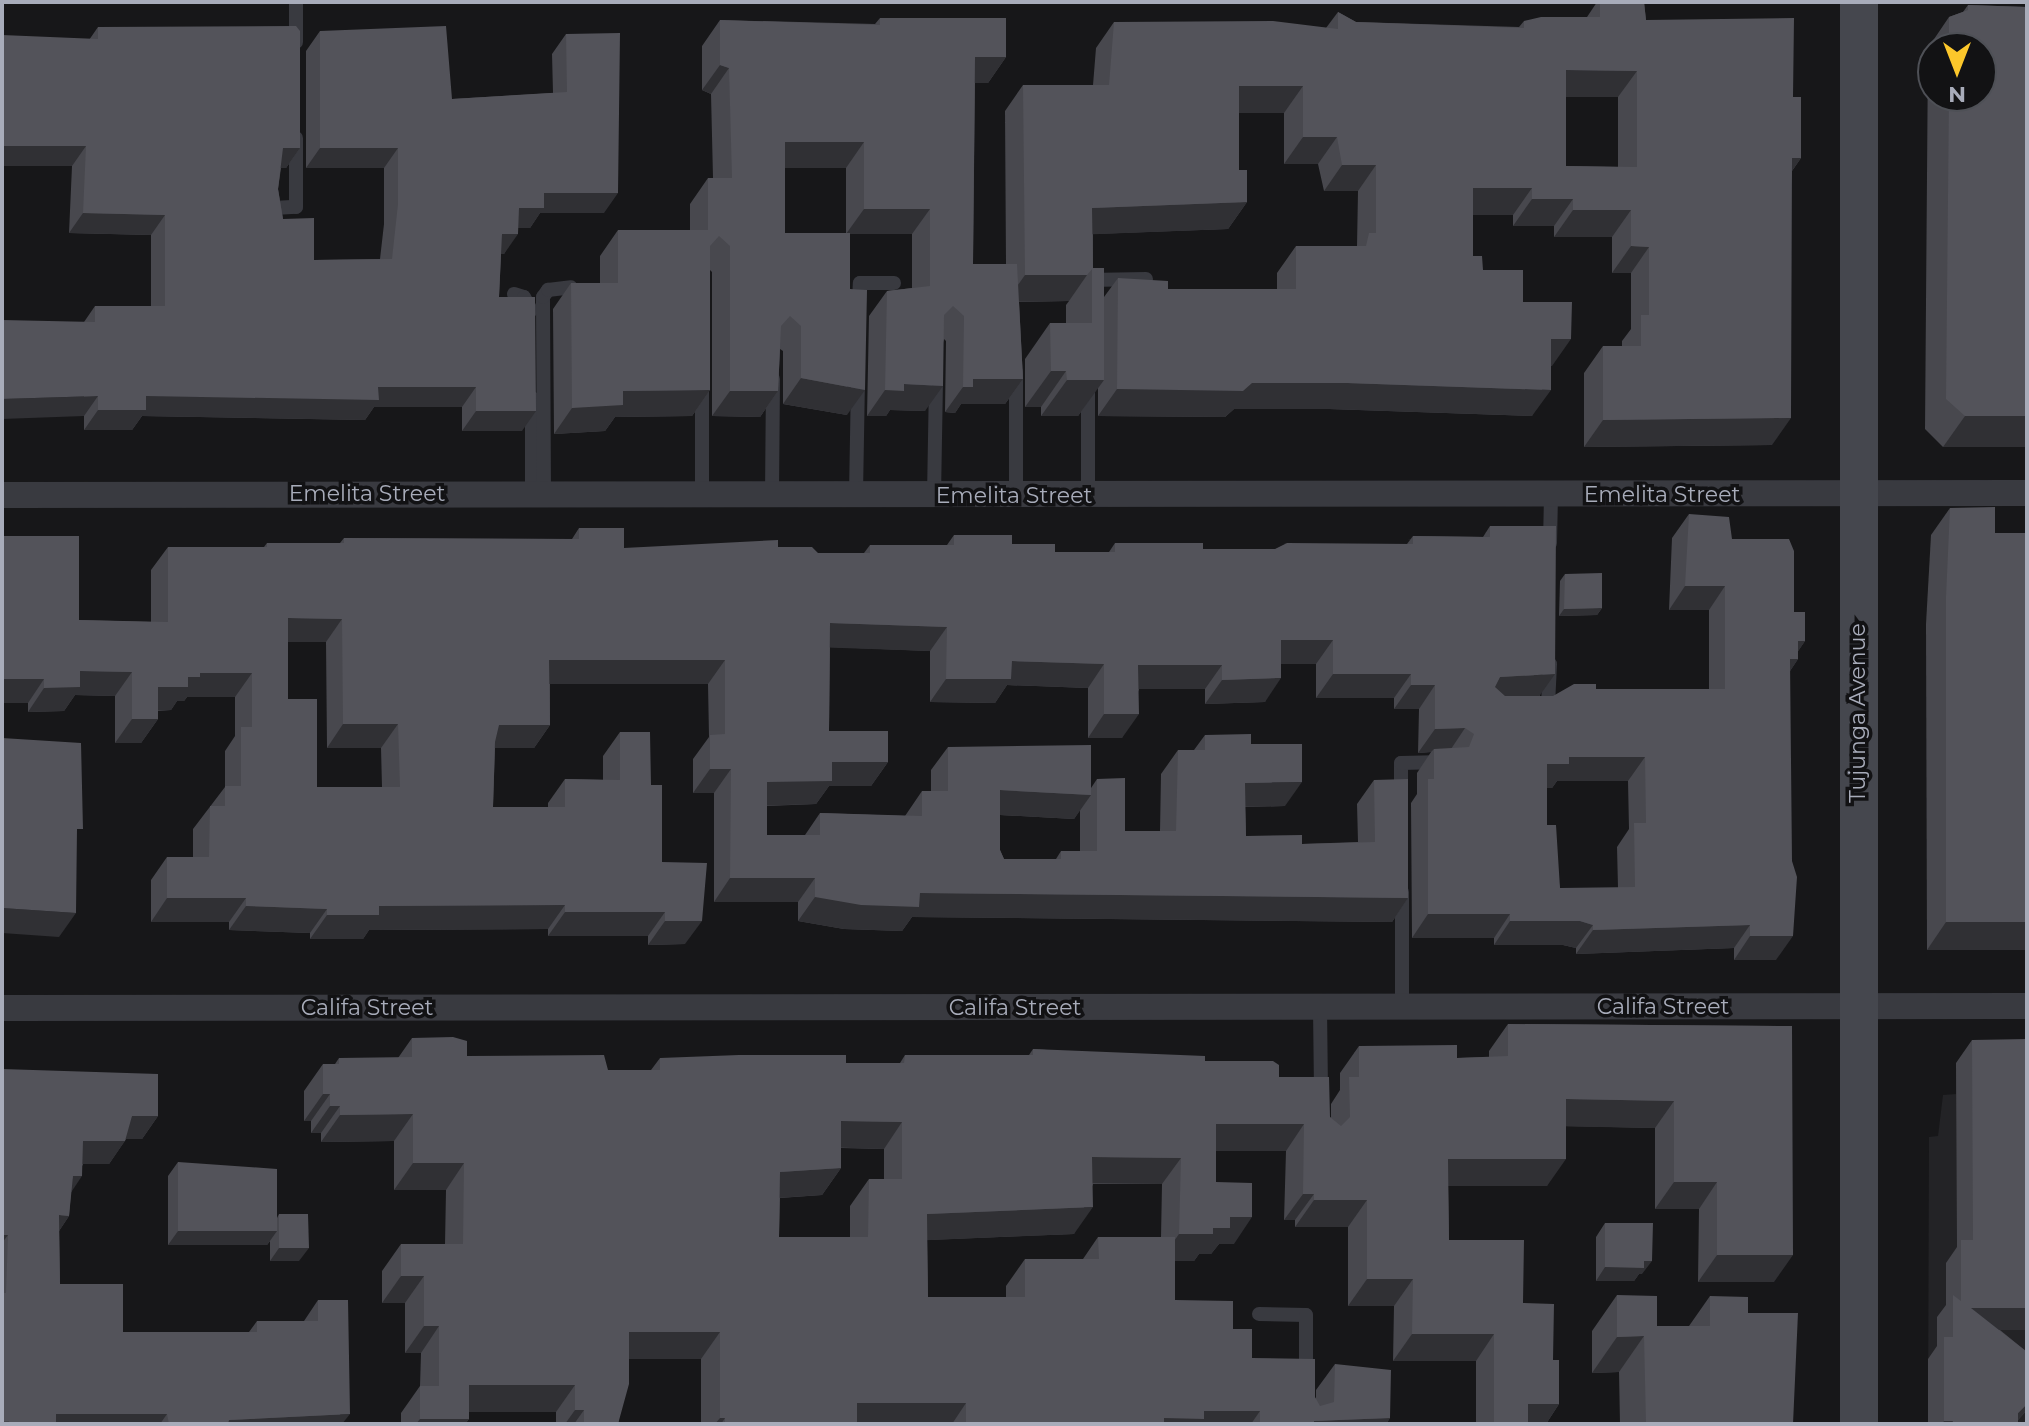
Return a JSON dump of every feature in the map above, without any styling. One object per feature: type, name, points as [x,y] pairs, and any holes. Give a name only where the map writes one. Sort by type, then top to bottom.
[{"type":"street","name":"Tujunga Avenue","points":[[1859,2],[1856,1007],[1859,1424]]},
{"type":"street","name":"Emelita Street","points":[[2,495],[1551,496],[2027,493]]},
{"type":"street","name":"Califa Street","points":[[2,1008],[2027,1006]]},
{"type":"lane","points":[[296,2],[296,65]]},
{"type":"lane","points":[[274,208],[296,207],[296,128]]},
{"type":"lane","points":[[1089,295],[1089,280],[1146,279]]},
{"type":"lane","points":[[859,328],[860,283],[894,283]]},
{"type":"lane","points":[[538,494],[543,297],[548,290],[571,287]]},
{"type":"lane","points":[[514,294],[531,305],[538,494]]},
{"type":"lane","points":[[934,496],[936,356]]},
{"type":"lane","points":[[1016,360],[1016,496]]},
{"type":"lane","points":[[702,368],[702,494]]},
{"type":"lane","points":[[772,494],[773,368]]},
{"type":"lane","points":[[1088,496],[1089,372]]},
{"type":"lane","points":[[856,494],[858,373]]},
{"type":"lane","points":[[1550,568],[1551,496]]},
{"type":"lane","points":[[1524,710],[1548,705],[1550,646]]},
{"type":"lane","points":[[1401,809],[1401,763],[1448,762]]},
{"type":"lane","points":[[1402,870],[1402,1008]]},
{"type":"lane","points":[[1320,1008],[1321,1113]]},
{"type":"lane","points":[[1259,1314],[1306,1315],[1306,1393]]},
{"type":"shaded area","points":[[2027,1061],[2027,1424],[1928,1424],[1929,1137],[1938,1136],[1943,1095],[1956,1094],[1956,1063]]},
{"type":"building","points":[[1600,2],[1644,2],[1646,20],[1794,18],[1793,97],[1801,97],[1801,158],[1792,158],[1791,418],[1603,420],[1603,346],[1641,346],[1641,315],[1649,315],[1649,247],[1631,246],[1631,210],[1573,210],[1573,199],[1532,199],[1532,188],[1473,188],[1473,256],[1482,256],[1483,270],[1523,270],[1523,302],[1572,302],[1571,339],[1551,339],[1551,390],[1347,383],[1252,383],[1243,391],[1117,389],[1118,278],[1168,281],[1168,289],[1296,289],[1296,246],[1366,246],[1369,233],[1376,233],[1376,165],[1342,165],[1337,137],[1303,137],[1303,86],[1239,86],[1239,170],[1247,170],[1247,202],[1092,208],[1093,268],[1087,275],[1025,275],[1023,85],[1109,85],[1114,22],[1273,21],[1338,29],[1338,12],[1356,22],[1524,28],[1524,21],[1541,17],[1600,17]],"holes":[[[1566,70],[1637,71],[1637,167],[1566,166]]]},
{"type":"building","points":[[1968,5],[2027,7],[2027,416],[1965,416],[1946,399],[1949,112],[1997,112],[1997,32],[1949,32],[1949,17],[1968,10]]},
{"type":"building","points":[[880,18],[1006,18],[1006,57],[975,57],[973,264],[1017,264],[1023,379],[973,379],[973,387],[963,387],[964,316],[953,306],[944,315],[943,386],[904,384],[904,391],[885,390],[887,291],[930,286],[930,209],[864,209],[864,142],[785,142],[785,233],[850,233],[850,289],[867,290],[865,390],[801,378],[801,326],[790,316],[781,326],[778,391],[730,391],[730,246],[719,236],[710,246],[710,390],[623,391],[623,405],[572,408],[571,283],[618,283],[618,230],[708,230],[708,178],[732,178],[729,68],[720,65],[720,20],[880,25]]},
{"type":"building","points":[[296,26],[300,31],[300,148],[283,148],[278,189],[283,219],[314,218],[314,260],[392,259],[398,204],[398,148],[320,148],[320,31],[446,26],[452,99],[567,92],[566,34],[620,33],[618,193],[544,193],[544,208],[519,208],[518,234],[502,234],[499,297],[535,297],[536,411],[476,411],[476,387],[378,387],[379,400],[146,396],[146,410],[98,410],[98,396],[2,399],[2,320],[95,322],[95,306],[165,306],[165,215],[83,213],[86,146],[2,146],[2,35],[98,39],[98,27]]},
{"type":"building","points":[[1092,268],[1104,268],[1104,380],[1067,380],[1066,371],[1051,371],[1050,323],[1092,323]]},
{"type":"building","points":[[1995,507],[1995,533],[2027,533],[2027,922],[1946,922],[1946,597],[1950,508]]},
{"type":"building","points":[[1689,514],[1729,517],[1732,539],[1789,539],[1794,551],[1794,612],[1805,612],[1805,641],[1798,641],[1798,659],[1790,659],[1792,861],[1797,877],[1793,936],[1750,936],[1750,925],[1593,930],[1593,925],[1580,921],[1510,921],[1510,914],[1428,914],[1428,779],[1434,779],[1434,749],[1469,747],[1474,734],[1465,728],[1435,729],[1435,685],[1411,685],[1411,674],[1333,674],[1333,640],[1281,640],[1281,678],[1222,680],[1222,665],[1138,665],[1139,714],[1104,714],[1104,664],[1012,661],[1011,679],[946,679],[947,627],[830,623],[829,731],[888,731],[888,762],[832,762],[832,781],[767,782],[767,835],[820,835],[820,813],[922,816],[922,791],[948,791],[948,747],[1091,745],[1091,795],[1000,790],[1000,850],[1004,859],[1061,859],[1061,851],[1097,851],[1097,779],[1125,778],[1125,831],[1176,831],[1178,750],[1205,750],[1205,735],[1251,734],[1251,744],[1302,744],[1302,782],[1245,783],[1246,836],[1302,835],[1302,844],[1375,842],[1374,780],[1408,779],[1408,898],[920,893],[919,907],[861,905],[815,897],[815,878],[730,878],[731,769],[710,769],[710,735],[725,734],[725,660],[549,660],[550,725],[499,725],[495,742],[493,807],[565,807],[565,779],[620,780],[620,732],[650,732],[651,785],[662,785],[662,862],[707,863],[702,921],[665,921],[665,912],[565,912],[565,905],[379,906],[379,915],[327,915],[327,909],[246,906],[246,898],[167,898],[167,857],[209,857],[210,806],[225,806],[225,786],[241,786],[241,727],[252,727],[252,673],[200,673],[200,677],[188,677],[188,687],[158,687],[158,719],[132,719],[132,672],[80,671],[80,687],[44,688],[44,679],[2,679],[2,536],[79,536],[79,620],[168,622],[168,547],[267,547],[267,543],[344,543],[344,538],[579,539],[579,528],[624,528],[624,548],[778,540],[778,547],[812,547],[818,553],[870,553],[870,545],[954,545],[954,535],[1012,535],[1012,544],[1055,544],[1055,552],[1115,552],[1115,543],[1203,543],[1203,549],[1275,549],[1287,543],[1413,544],[1413,536],[1490,537],[1490,526],[1556,526],[1555,674],[1500,677],[1495,687],[1505,696],[1553,696],[1574,684],[1596,684],[1596,689],[1725,689],[1725,586],[1685,586]],"holes":[[[288,618],[342,619],[343,724],[398,724],[400,787],[317,787],[317,699],[288,699]],[[1569,757],[1645,757],[1646,823],[1634,823],[1635,887],[1560,888],[1556,825],[1547,825],[1547,764],[1569,764]]]},
{"type":"building","points":[[1602,573],[1602,608],[1564,609],[1565,574]]},
{"type":"building","points":[[2,738],[81,743],[83,829],[77,829],[76,913],[2,908]]},
{"type":"building","points":[[1508,1024],[1792,1026],[1793,1255],[1717,1255],[1717,1182],[1674,1182],[1674,1101],[1566,1099],[1566,1159],[1448,1159],[1449,1240],[1524,1240],[1523,1303],[1554,1304],[1553,1360],[1559,1360],[1559,1404],[1528,1404],[1528,1424],[1494,1424],[1494,1334],[1412,1334],[1413,1279],[1367,1279],[1367,1200],[1314,1200],[1314,1194],[1303,1194],[1304,1124],[1216,1124],[1216,1182],[1252,1183],[1252,1217],[1230,1217],[1230,1228],[1213,1228],[1213,1234],[1179,1234],[1181,1158],[1092,1157],[1093,1207],[927,1214],[928,1297],[1025,1297],[1025,1259],[1099,1259],[1098,1237],[1175,1237],[1175,1300],[1233,1301],[1233,1329],[1252,1329],[1252,1358],[1315,1359],[1315,1397],[1320,1406],[1334,1402],[1335,1364],[1391,1370],[1390,1418],[1314,1421],[1314,1424],[1260,1424],[1260,1411],[1204,1411],[1204,1419],[1164,1418],[1164,1424],[966,1424],[966,1403],[857,1403],[857,1424],[725,1424],[725,1418],[720,1418],[720,1332],[629,1332],[629,1384],[618,1424],[584,1424],[584,1410],[575,1410],[575,1385],[469,1385],[469,1419],[420,1419],[420,1386],[439,1386],[439,1326],[424,1326],[424,1276],[401,1276],[401,1244],[463,1244],[464,1163],[413,1163],[413,1114],[340,1115],[340,1106],[330,1106],[330,1094],[323,1094],[323,1064],[339,1064],[339,1058],[412,1057],[412,1038],[453,1037],[467,1041],[467,1056],[604,1055],[608,1070],[660,1070],[660,1058],[846,1055],[846,1063],[904,1063],[905,1055],[1033,1055],[1033,1049],[1205,1056],[1205,1061],[1273,1061],[1279,1065],[1279,1077],[1329,1077],[1330,1117],[1341,1126],[1350,1117],[1349,1077],[1359,1077],[1359,1046],[1457,1045],[1457,1058],[1508,1056]],"holes":[[[841,1121],[902,1122],[902,1179],[869,1179],[868,1237],[779,1237],[780,1172],[841,1168]]]},
{"type":"building","points":[[2027,1039],[2027,1308],[1971,1308],[2027,1352],[2027,1404],[2018,1413],[2018,1424],[1953,1424],[1953,1421],[1944,1421],[1944,1337],[1953,1337],[1953,1295],[1961,1301],[1961,1240],[1973,1240],[1972,1040]]},
{"type":"building","points":[[2,1069],[158,1074],[158,1116],[132,1116],[125,1141],[83,1141],[82,1176],[73,1176],[69,1216],[59,1215],[60,1284],[123,1284],[123,1332],[257,1332],[257,1321],[318,1321],[318,1300],[348,1300],[350,1414],[229,1420],[228,1424],[169,1424],[167,1414],[56,1414],[56,1424],[10,1424],[9,1421],[2,1421],[2,1293],[6,1293],[8,1235],[2,1235]]},
{"type":"building","points":[[178,1162],[277,1169],[277,1231],[178,1231]]},
{"type":"building","points":[[279,1214],[308,1214],[309,1248],[279,1248]]},
{"type":"building","points":[[1605,1223],[1653,1223],[1652,1261],[1644,1261],[1644,1268],[1605,1267]]},
{"type":"building","points":[[1617,1295],[1657,1296],[1657,1326],[1710,1326],[1710,1296],[1748,1297],[1748,1313],[1798,1313],[1793,1424],[1646,1424],[1644,1336],[1617,1337]]}]
